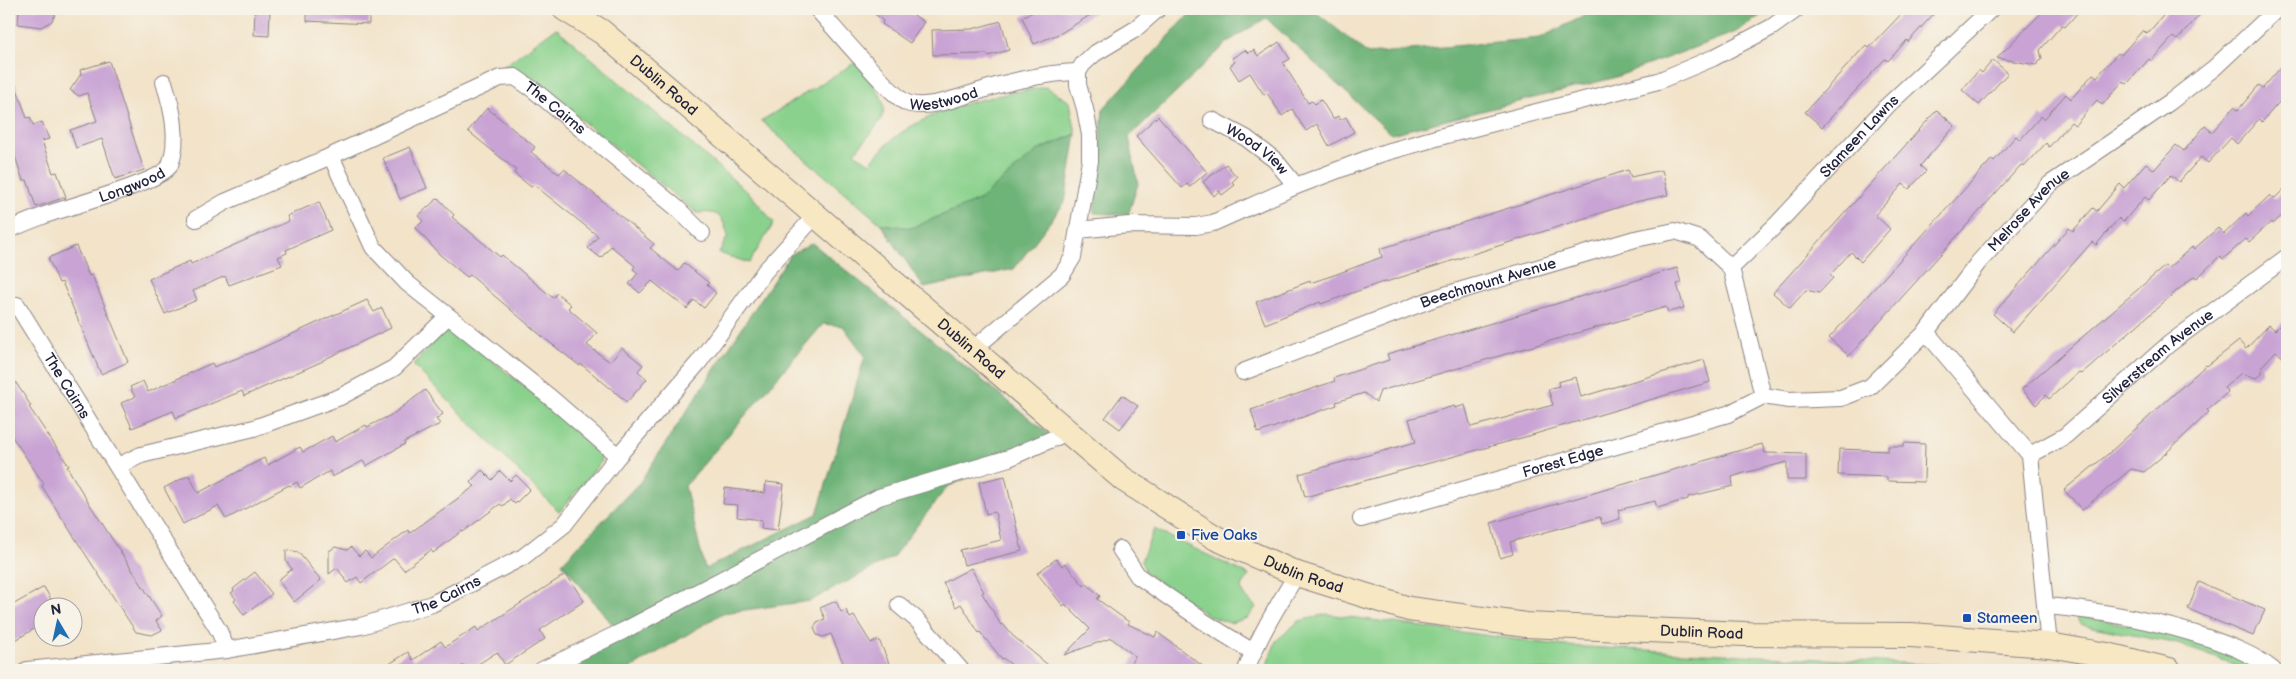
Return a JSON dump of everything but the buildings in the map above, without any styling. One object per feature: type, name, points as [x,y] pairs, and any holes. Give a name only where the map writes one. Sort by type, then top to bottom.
[{"type":"main road","name":"Dublin Road","points":[[565,9],[602,32],[1123,479],[1216,538],[1297,574],[1409,609],[1526,625],[1745,634],[1911,635],[2049,645],[2107,655],[2169,670]]},
{"type":"street","name":"Westwood","points":[[817,9],[892,91],[906,103],[928,105],[1004,84],[1064,72],[1078,72]]},
{"type":"street","points":[[972,350],[1062,275],[1072,257],[1090,160],[1090,135],[1078,85],[1078,72],[1083,64],[1094,54],[1134,30],[1158,9]]},
{"type":"street","points":[[1078,230],[1129,225],[1196,226],[1213,223],[1296,186],[1380,154],[1442,136],[1658,81],[1713,58],[1772,27],[1797,9]]},
{"type":"street","name":"Stameen Lawns","points":[[1731,268],[1778,223],[1887,106],[1990,9]]},
{"type":"street","name":"Melrose Avenue","points":[[1763,396],[1789,400],[1841,398],[1870,388],[1926,332],[1978,263],[2050,184],[2185,91],[2214,68],[2277,9]]},
{"type":"street","name":"The Cairns","points":[[196,219],[225,202],[331,156],[473,88],[500,78],[515,76],[678,210],[702,233]]},
{"type":"street","name":"Longwood","points":[[9,228],[140,184],[162,174],[170,166],[175,135],[170,100],[164,82]]},
{"type":"street","name":"Wood View","points":[[1212,120],[1246,138],[1275,160],[1296,186]]},
{"type":"street","points":[[331,156],[373,246],[407,283],[447,317],[551,398],[618,456]]},
{"type":"street","name":"The Cairns","points":[[28,670],[227,650],[361,626],[432,604],[523,557],[564,525],[618,456],[699,362],[765,271],[815,216]]},
{"type":"street","name":"Beechmount Avenue","points":[[1243,372],[1435,298],[1635,239],[1674,231],[1700,239],[1731,268]]},
{"type":"street","name":"Silverstream Avenue","points":[[2030,454],[2065,436],[2169,344],[2287,257]]},
{"type":"street","points":[[1731,268],[1763,396]]},
{"type":"street","name":"The Cairns","points":[[17,305],[219,631],[227,650]]},
{"type":"street","points":[[118,466],[141,455],[254,428],[340,397],[394,368],[447,317]]},
{"type":"street","points":[[1926,332],[2030,454],[2040,569],[2047,606],[2049,645]]},
{"type":"street","name":"Forest Edge","points":[[1361,519],[1728,414],[1763,396]]},
{"type":"street","points":[[542,670],[623,632],[879,497],[1009,458],[1068,432]]},
{"type":"street","points":[[1120,549],[1138,576],[1206,623],[1253,652]]},
{"type":"street","points":[[1246,670],[1264,628],[1297,574]]},
{"type":"street","points":[[899,605],[917,620],[961,670]]},
{"type":"street","points":[[2047,606],[2124,615],[2176,627],[2226,644],[2263,662],[2273,670]]},
{"type":"green space","points":[[1194,9],[1312,9],[1368,54],[1540,38],[1598,9],[1771,9],[1736,32],[1613,78],[1391,134],[1266,18],[1229,41],[1129,137],[1138,184],[1128,215],[1094,213],[1103,109]]},
{"type":"green space","points":[[556,28],[751,195],[774,223],[749,263],[719,253],[728,236],[724,223],[719,216],[710,213],[697,213],[519,70],[500,69]]},
{"type":"green space","points":[[856,62],[877,90],[884,108],[882,117],[876,126],[854,153],[870,163],[894,138],[928,118],[987,98],[1046,87],[1070,102],[1076,134],[1037,151],[980,200],[911,228],[881,224],[761,121]]},
{"type":"green space","points":[[1076,134],[1065,202],[1014,269],[924,288],[881,224],[911,228],[979,200],[1037,151]]},
{"type":"green space","points":[[812,243],[1054,438],[947,487],[892,558],[810,601],[723,613],[628,670],[536,670],[617,630],[562,563],[640,482],[790,255]],"holes":[[[823,324],[843,326],[865,356],[817,514],[705,569],[685,486]]]},
{"type":"green space","points":[[456,332],[598,445],[601,462],[559,512],[413,365],[442,333]]},
{"type":"green space","points":[[1154,529],[1249,575],[1241,589],[1256,607],[1248,618],[1230,623],[1209,616],[1146,573],[1141,561]]},
{"type":"green space","points":[[1327,614],[1565,646],[1938,665],[1938,670],[1265,670],[1276,641],[1299,621]]},
{"type":"green space","points":[[2076,615],[2176,634],[2230,654],[2265,670],[2250,670],[2178,644],[2083,625],[2079,622]]},
{"type":"place","name":"Five Oaks","points":[[1181,535]]},
{"type":"place","name":"Stameen","points":[[1967,618]]}]
